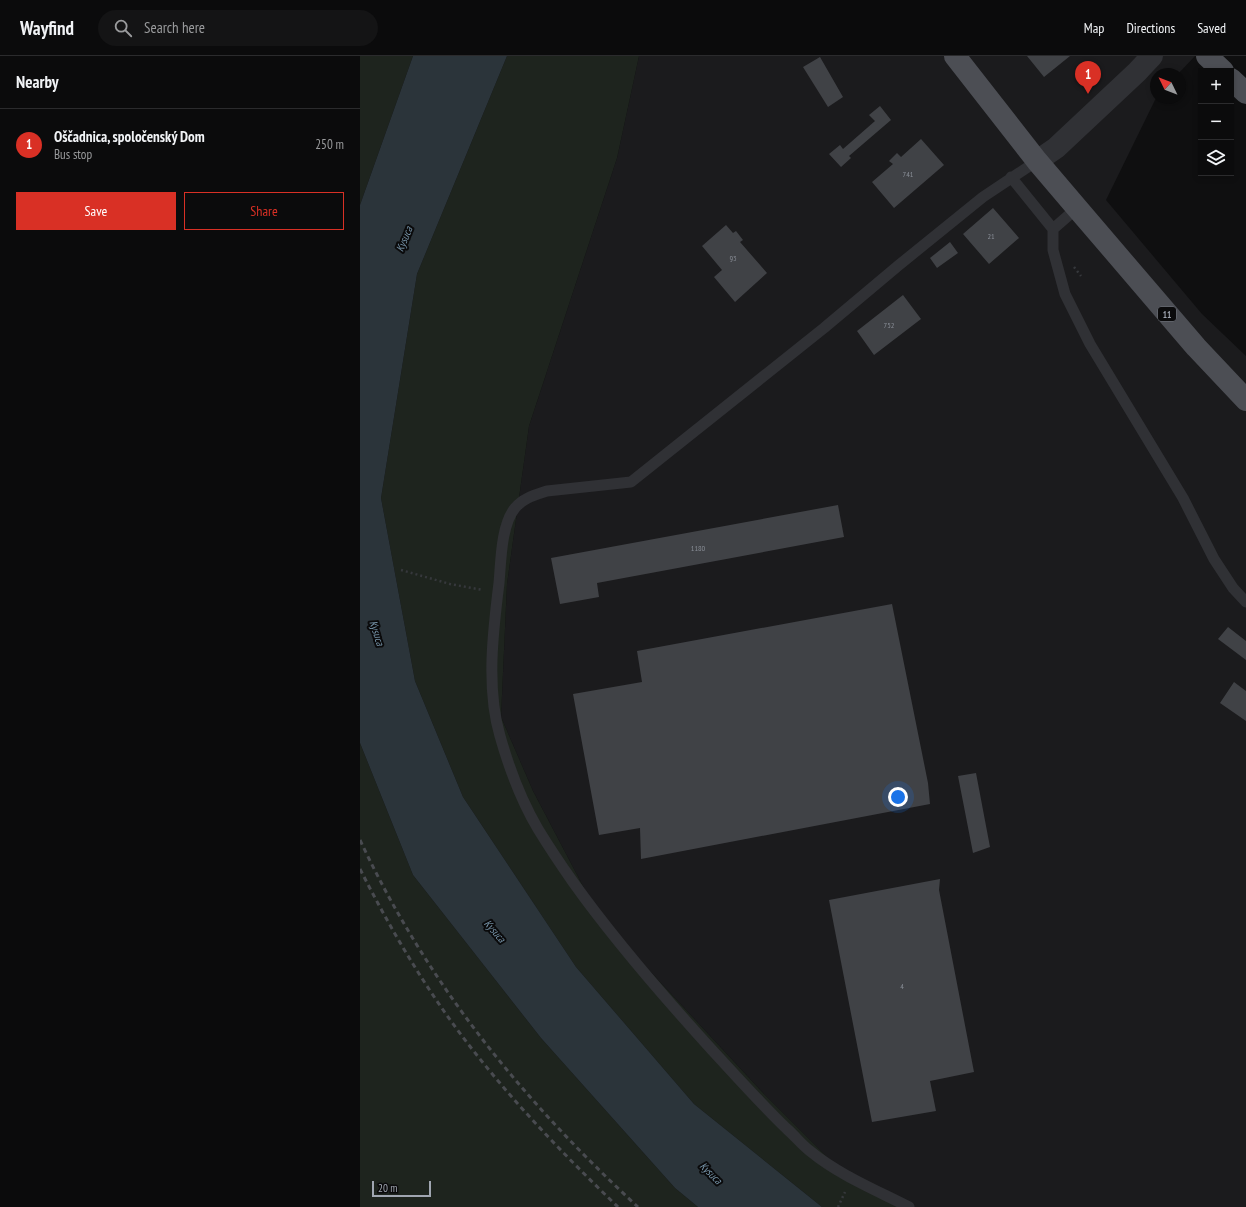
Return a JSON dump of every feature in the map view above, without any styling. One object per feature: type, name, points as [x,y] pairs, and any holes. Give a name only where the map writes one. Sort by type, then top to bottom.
[{"type":"main road","name":"11","points":[[955,56],[1037,161],[1196,347],[1246,400]]},
{"type":"main road","points":[[1207,56],[1220,68]]},
{"type":"main road","points":[[1234,82],[1246,93]]},
{"type":"street","points":[[1037,161],[1056,148],[1152,56]]},
{"type":"lane","points":[[909,1207],[845,1175],[810,1151],[765,1108],[694,1030],[624,949],[588,903],[532,818],[515,780],[500,735],[495,711],[493,690],[494,626],[504,535],[509,517],[515,508],[523,501],[535,495],[547,492],[631,482],[824,328],[899,264],[983,197],[1037,161]]},
{"type":"lane","points":[[1011,177],[1053,229],[1054,250],[1065,294],[1087,336],[1183,498],[1214,559],[1233,588],[1246,602]]},
{"type":"lane","points":[[1053,229],[1077,208]]},
{"type":"path","points":[[401,570],[450,584],[498,593]]},
{"type":"shaded area","points":[[360,56],[413,56],[360,205]]},
{"type":"shaded area","points":[[507,56],[639,56],[617,158],[529,426],[507,584],[501,717],[533,791],[596,911],[607,925],[764,1094],[845,1175],[909,1207],[822,1207],[694,1104],[576,967],[463,797],[415,681],[381,498],[417,274]]},
{"type":"shaded area","points":[[639,56],[1195,56],[1184,68],[1150,68],[1150,104],[1153,104],[1106,200],[1202,314],[1246,356],[1246,1207],[909,1207],[845,1175],[764,1094],[607,925],[596,911],[533,791],[501,717],[507,584],[529,426],[617,158]]},
{"type":"shaded area","points":[[360,743],[413,875],[541,1038],[675,1188],[698,1207],[360,1207]]},
{"type":"water","name":"Kysuca","points":[[413,56],[507,56],[417,274],[381,498],[415,681],[463,797],[576,967],[694,1104],[822,1207],[698,1207],[675,1188],[541,1038],[413,875],[360,743],[360,205]]},
{"type":"building","points":[[1027,56],[1070,56],[1044,77]]},
{"type":"building","points":[[820,57],[843,97],[828,107],[803,67]]},
{"type":"building","points":[[880,106],[891,120],[849,156],[851,158],[841,167],[829,154],[840,145],[843,149],[875,121],[869,115]]},
{"type":"building","points":[[921,139],[944,165],[894,208],[872,182],[893,164],[889,161],[897,153],[901,157]]},
{"type":"building","points":[[993,208],[1019,238],[989,264],[963,234]]},
{"type":"building","points":[[726,225],[733,233],[736,231],[743,240],[740,242],[767,273],[735,302],[714,277],[722,270],[702,246]]},
{"type":"building","points":[[950,242],[958,253],[937,268],[930,258]]},
{"type":"building","points":[[903,295],[921,319],[874,355],[857,331]]},
{"type":"building","points":[[838,505],[844,537],[597,583],[599,597],[560,604],[551,558]]},
{"type":"building","points":[[892,604],[928,783],[930,804],[641,859],[640,828],[599,835],[573,694],[642,682],[637,651]]},
{"type":"building","points":[[1228,627],[1246,641],[1246,660],[1218,639]]},
{"type":"building","points":[[1234,682],[1246,691],[1246,721],[1220,703]]},
{"type":"building","points":[[976,773],[990,847],[973,853],[958,776]]},
{"type":"building","points":[[940,879],[939,890],[974,1072],[930,1081],[936,1111],[872,1122],[829,900]]},
{"type":"railway","points":[[360,840],[386,892],[415,943],[447,991],[481,1037],[517,1082],[555,1125],[638,1207]]},
{"type":"railway","points":[[360,869],[412,962],[440,1006],[472,1049],[542,1130],[618,1207]]},
{"type":"place","name":"Oščadnica, spoločenský Dom","points":[[1088,94]]}]
